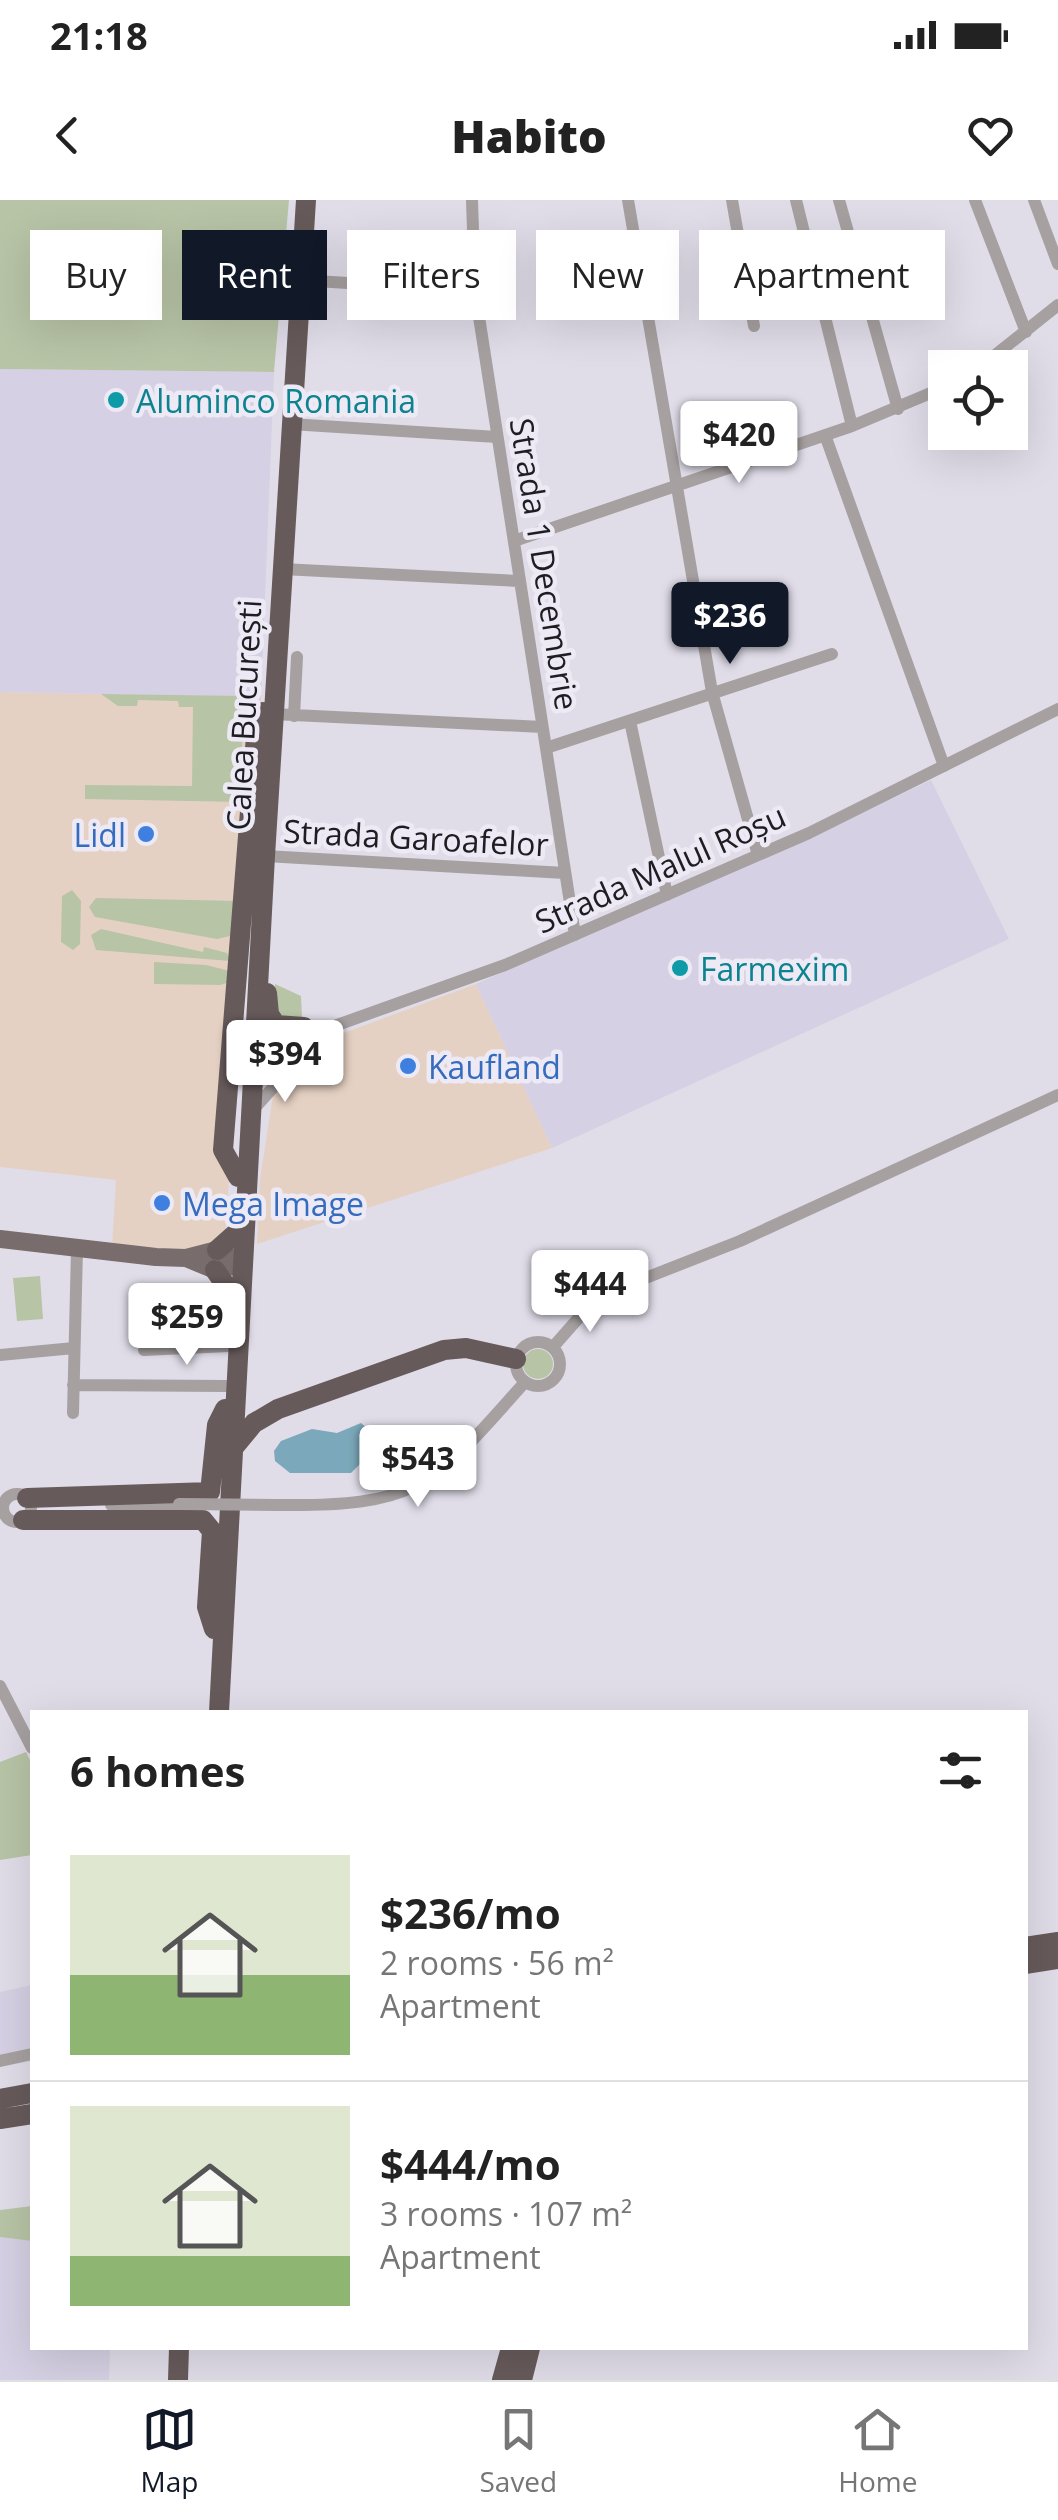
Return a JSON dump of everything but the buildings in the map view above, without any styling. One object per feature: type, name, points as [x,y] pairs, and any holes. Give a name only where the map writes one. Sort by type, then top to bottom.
[{"type":"highway","name":"Calea București","points":[[239,1234],[252,1111],[265,856],[277,714],[296,200]]},
{"type":"highway","name":"Calea București","points":[[304,230],[306,200]]},
{"type":"highway","name":"Calea București","points":[[277,714],[297,320]]},
{"type":"highway","points":[[219,1710],[231,1451],[228,1262],[239,1234],[238,1177],[223,1150],[256,736],[277,714]]},
{"type":"highway","points":[[252,1111],[266,1060],[277,1042],[304,1026],[284,1028],[271,1018],[262,935]]},
{"type":"highway","points":[[210,1710],[225,1409],[230,1382],[228,1262]]},
{"type":"highway","points":[[231,1451],[250,1427],[278,1409],[452,1348],[516,1358]]},
{"type":"highway","points":[[230,1382],[250,1402],[278,1409]]},
{"type":"highway","points":[[27,1509],[210,1492],[217,1425],[225,1409]]},
{"type":"highway","points":[[27,1509],[203,1520],[212,1532],[207,1606],[214,1629]]},
{"type":"highway","points":[[1028,1946],[1058,1942]]},
{"type":"highway","points":[[1028,1964],[1058,1959]]},
{"type":"highway","points":[[0,2099],[30,2093]]},
{"type":"highway","points":[[0,2120],[30,2114]]},
{"type":"highway","points":[[175,2380],[182,2350]]},
{"type":"highway","points":[[182,2350],[186,2380]]},
{"type":"highway","points":[[502,2380],[524,2350]]},
{"type":"highway","points":[[522,2380],[525,2350]]},
{"type":"main road","points":[[0,1239],[228,1262]]},
{"type":"street","name":"Strada 1 Decembrie","points":[[472,200],[473,230]]},
{"type":"street","points":[[628,200],[712,692],[758,855]]},
{"type":"street","points":[[732,200],[754,326]]},
{"type":"street","points":[[796,200],[852,426]]},
{"type":"street","points":[[839,200],[898,409]]},
{"type":"street","points":[[974,200],[1026,332]]},
{"type":"street","points":[[1034,200],[1058,264]]},
{"type":"street","points":[[1002,350],[1058,304]]},
{"type":"street","name":"Strada 1 Decembrie","points":[[480,320],[575,935]]},
{"type":"street","points":[[514,541],[852,426],[928,395]]},
{"type":"street","points":[[290,424],[498,438]]},
{"type":"street","points":[[826,435],[944,766]]},
{"type":"street","points":[[282,570],[520,580]]},
{"type":"street","points":[[546,748],[832,654]]},
{"type":"street","points":[[297,657],[277,714],[542,727]]},
{"type":"street","name":"Strada Malul Roșu","points":[[252,1111],[337,1025],[505,966],[758,855],[1058,708]]},
{"type":"street","points":[[630,721],[667,895]]},
{"type":"street","name":"Strada Garoafelor","points":[[265,856],[565,873]]},
{"type":"street","points":[[266,1060],[272,1071],[287,1072]]},
{"type":"street","points":[[554,1347],[597,1297],[740,1241],[1058,1094]]},
{"type":"street","points":[[72,1413],[77,1249]]},
{"type":"street","points":[[542,1341],[554,1347],[561,1361],[556,1378],[538,1386],[525,1382],[517,1372],[516,1358],[530,1342],[542,1341]]},
{"type":"street","points":[[144,1350],[228,1346]]},
{"type":"street","points":[[0,1355],[74,1348]]},
{"type":"street","points":[[74,1385],[230,1382]]},
{"type":"street","points":[[27,1509],[366,1503],[423,1484],[463,1452],[525,1382]]},
{"type":"street","points":[[0,1686],[30,1744]]},
{"type":"street","points":[[0,2060],[30,2054]]},
{"type":"shaded area","points":[[0,369],[274,372],[261,697],[0,692]]},
{"type":"shaded area","points":[[0,692],[261,697],[225,1238],[191,1251],[112,1247],[116,1180],[0,1167]]},
{"type":"shaded area","points":[[931,780],[1009,939],[552,1148],[476,984],[815,836]]},
{"type":"shaded area","points":[[476,984],[552,1148],[257,1244],[260,1179],[273,1095],[333,1037]]},
{"type":"shaded area","points":[[30,1985],[30,2061],[0,2067],[0,1992]]},
{"type":"shaded area","points":[[0,2237],[30,2241],[30,2350],[110,2350],[109,2380],[0,2380]]},
{"type":"green space","points":[[0,200],[289,200],[286,230],[182,230],[182,320],[279,320],[274,372],[0,369]]},
{"type":"green space","points":[[101,694],[243,696],[241,802],[85,799],[85,785],[192,786],[193,707],[179,707],[178,701],[138,700],[137,706],[118,706]]},
{"type":"green space","points":[[72,890],[81,901],[80,944],[73,950],[61,942],[62,896]]},
{"type":"green space","points":[[96,898],[239,901],[230,936],[217,939],[95,917],[89,907]]},
{"type":"green space","points":[[101,929],[203,952],[204,947],[227,953],[230,961],[96,950],[91,935]]},
{"type":"green space","points":[[154,962],[206,965],[230,971],[227,983],[220,985],[154,984]]},
{"type":"green space","points":[[275,984],[301,996],[302,1017],[288,1022],[274,1008]]},
{"type":"green space","points":[[40,1276],[43,1319],[17,1321],[13,1278]]},
{"type":"green space","points":[[538,1349],[549,1353],[553,1364],[549,1375],[538,1379],[527,1375],[523,1364],[527,1353]]},
{"type":"green space","points":[[26,1752],[30,1760],[30,1855],[0,1860],[0,1762]]},
{"type":"green space","points":[[30,2206],[30,2241],[0,2237],[0,2210]]},
{"type":"water","points":[[361,1423],[370,1431],[370,1454],[351,1473],[290,1473],[275,1461],[274,1451],[281,1441],[312,1429],[337,1433]]},
{"type":"place","name":"Aluminco Romania","points":[[116,400]]},
{"type":"place","name":"Lidl","points":[[146,834]]},
{"type":"place","name":"Farmexim","points":[[680,968]]},
{"type":"place","name":"Kaufland","points":[[408,1066]]},
{"type":"place","name":"Mega Image","points":[[162,1203]]}]
